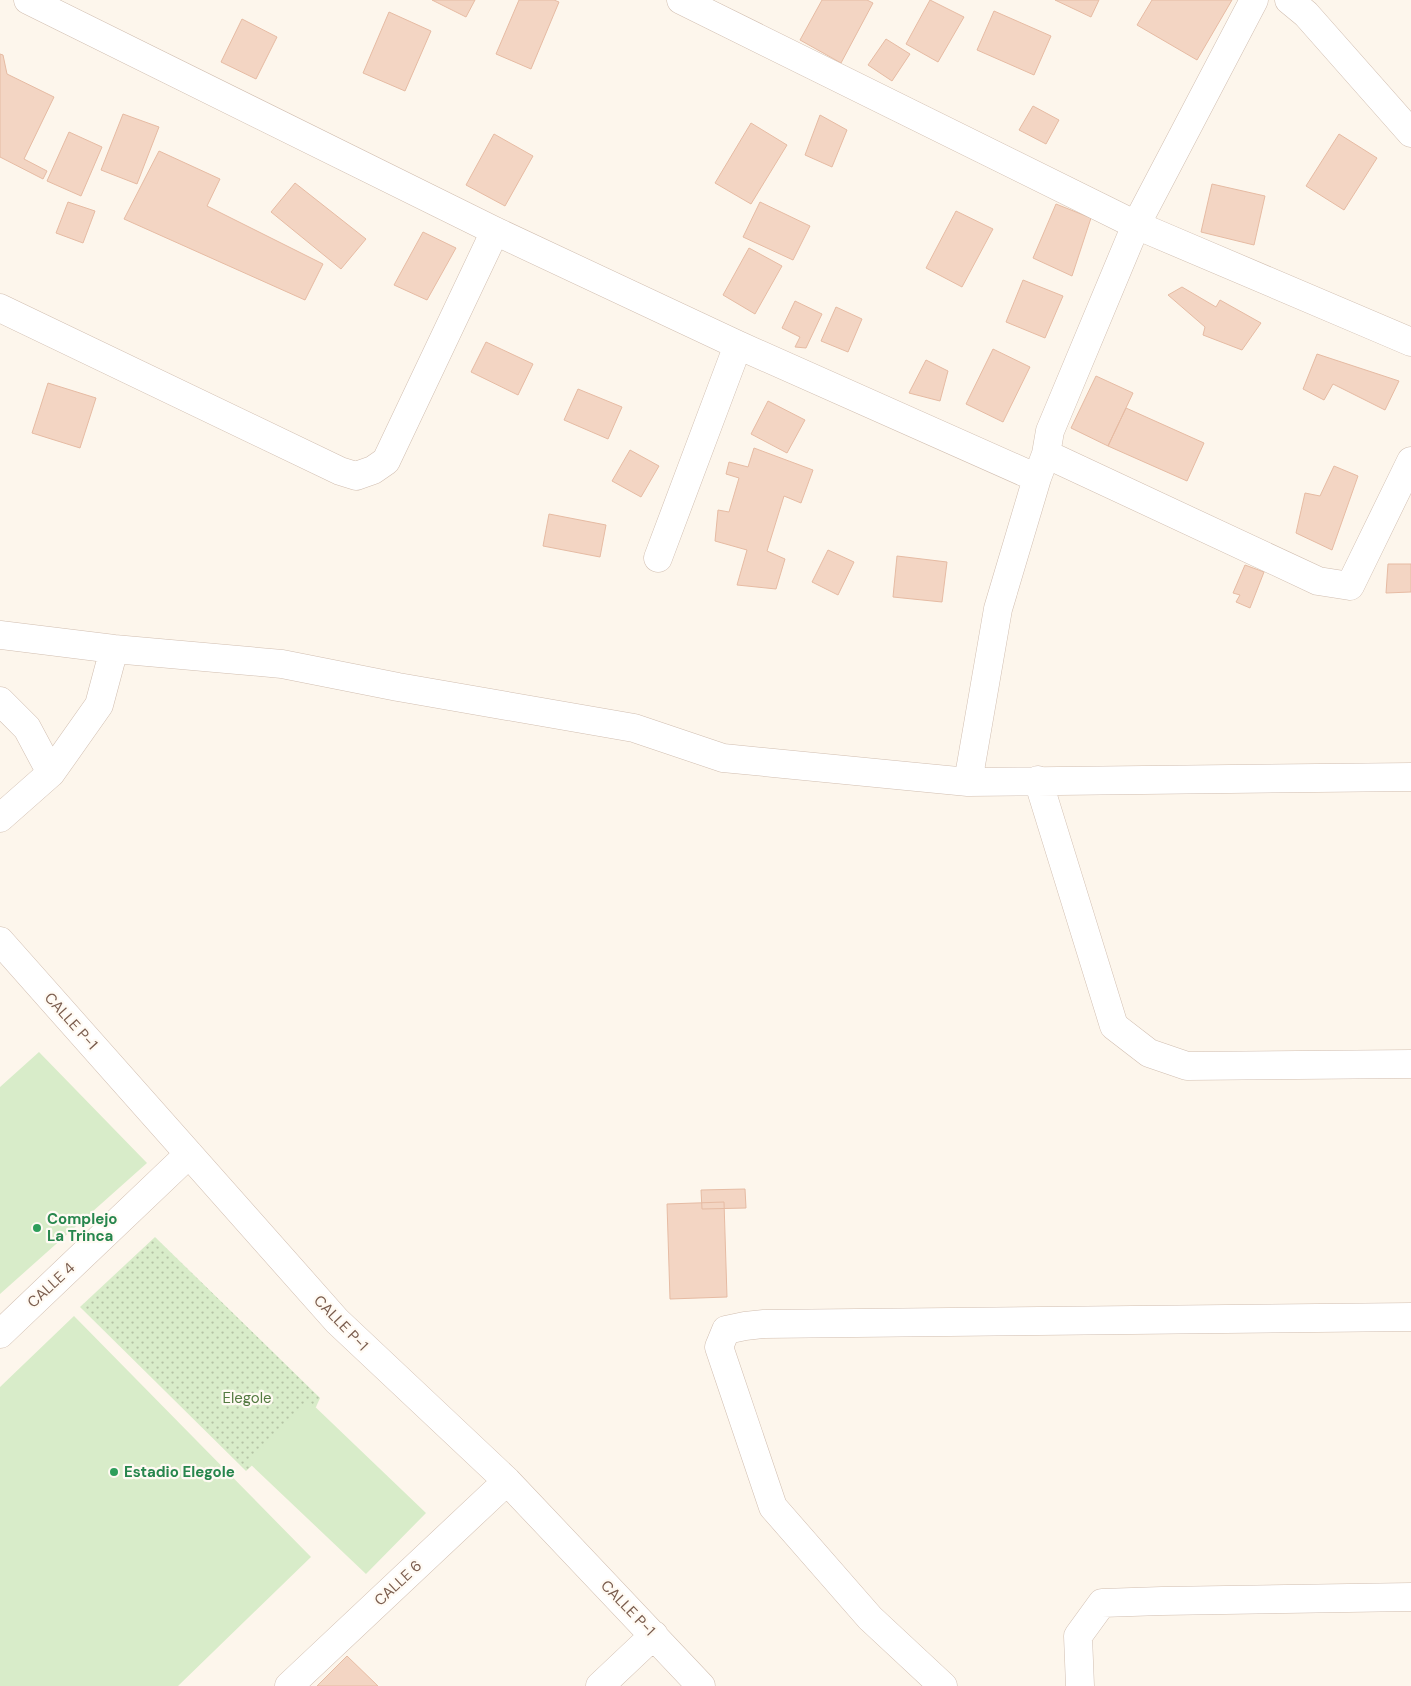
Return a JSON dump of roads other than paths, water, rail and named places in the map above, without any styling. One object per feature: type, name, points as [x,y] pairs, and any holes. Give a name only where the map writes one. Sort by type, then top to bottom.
[{"type":"street","points":[[28,0],[495,231],[738,345],[1042,466],[1318,581],[1350,586],[1411,461]]},
{"type":"street","points":[[681,0],[1136,225],[1411,342]]},
{"type":"street","points":[[968,782],[998,609],[1042,466],[1050,431],[1136,225],[1254,0]]},
{"type":"street","points":[[1301,5],[1410,129]]},
{"type":"street","points":[[0,308],[340,471],[356,476],[373,470],[386,461],[495,231]]},
{"type":"street","points":[[658,558],[738,345]]},
{"type":"street","points":[[0,636],[114,650],[282,664],[398,687],[634,728],[723,758],[968,782],[1411,777]]},
{"type":"street","points":[[0,818],[51,773],[99,705],[114,650]]},
{"type":"street","points":[[0,701],[28,728],[51,773]]},
{"type":"street","points":[[1038,780],[1114,1026],[1149,1053],[1187,1066],[1411,1064]]},
{"type":"street","name":"CALLE P-1","points":[[0,941],[337,1321],[506,1481],[654,1634],[701,1686]]},
{"type":"street","name":"CALLE 4","points":[[0,1334],[189,1154]]},
{"type":"street","points":[[943,1686],[870,1618],[773,1507],[719,1347],[726,1330],[764,1324],[1411,1317]]},
{"type":"street","name":"CALLE 6","points":[[289,1686],[506,1481]]},
{"type":"street","points":[[1080,1686],[1078,1636],[1102,1603],[1411,1597]]},
{"type":"street","points":[[600,1686],[654,1634]]},
{"type":"place","name":"Complejo La Trinca","points":[[37,1228]]},
{"type":"place","name":"Estadio Elegole","points":[[114,1472]]},
{"type":"park label","name":"Elegole","points":[[247,1398]]}]
